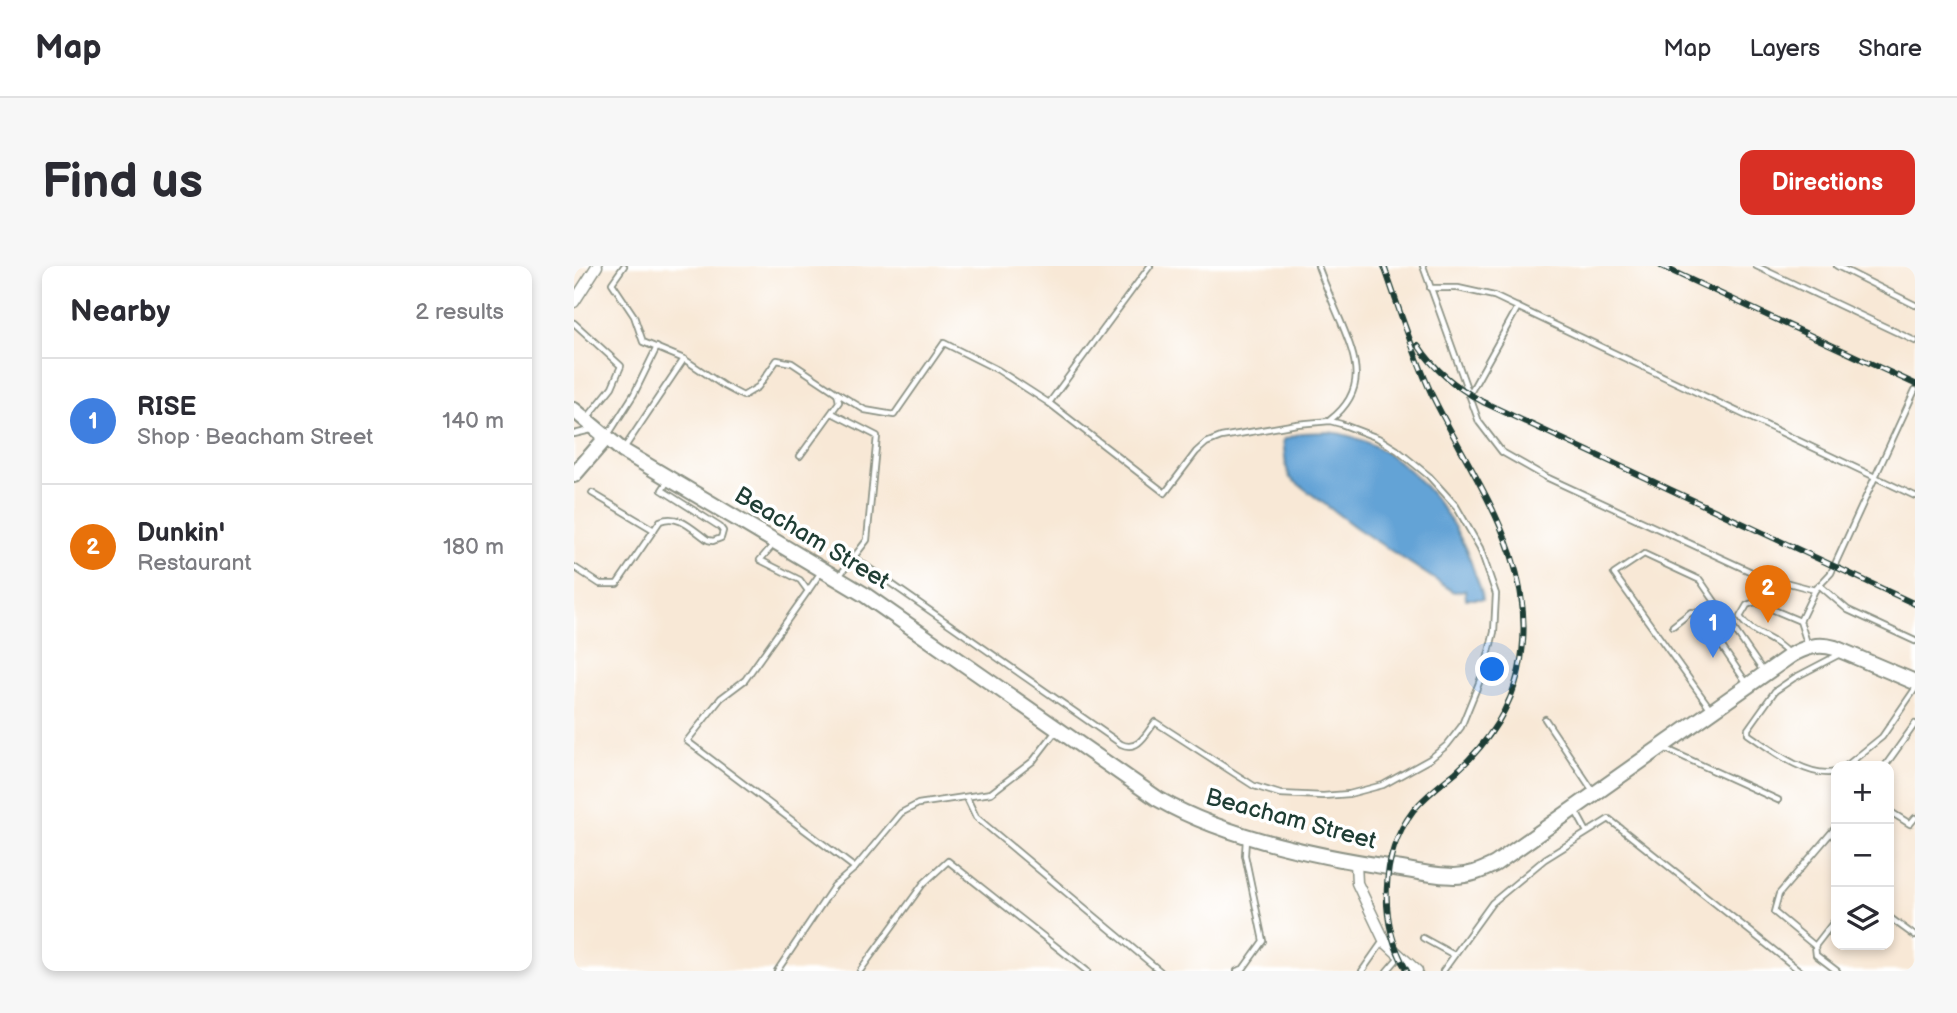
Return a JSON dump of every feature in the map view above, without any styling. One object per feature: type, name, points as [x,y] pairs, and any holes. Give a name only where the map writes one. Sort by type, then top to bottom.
[{"type":"main road","name":"Beacham Street","points":[[590,424],[623,451],[880,605],[1135,785],[1174,809],[1203,822],[1246,835],[1356,863],[1446,876],[1475,873],[1495,864],[1790,656],[1808,647]]},
{"type":"main road","points":[[574,475],[590,424]]},
{"type":"main road","points":[[1808,647],[1822,645],[1844,652],[1915,682]]},
{"type":"street","points":[[574,302],[597,266]]},
{"type":"street","points":[[1356,863],[1357,883],[1384,940],[1399,957],[1417,971]]},
{"type":"lane","points":[[624,266],[612,283],[634,317],[643,342],[684,359],[743,396],[758,387],[777,360],[792,363],[865,410],[894,415],[944,344],[998,370],[1049,403],[1165,493],[1196,452],[1206,443],[1221,437],[1330,421],[1378,438],[1416,464],[1443,490],[1471,531],[1496,594],[1494,632],[1485,668],[1461,727],[1447,744],[1418,767],[1384,785],[1364,791],[1308,797],[1280,794],[1254,786],[1155,722],[1137,746],[1128,748],[852,557]]},
{"type":"lane","points":[[1049,403],[1150,266]]},
{"type":"lane","points":[[1318,266],[1354,353],[1357,370],[1356,382],[1347,405],[1330,421]]},
{"type":"lane","points":[[1423,266],[1479,422],[1502,452],[1546,477],[1758,575],[1817,588],[1848,610],[1915,641]]},
{"type":"lane","points":[[1756,266],[1915,341]]},
{"type":"lane","points":[[1837,266],[1915,305]]},
{"type":"lane","points":[[1429,288],[1458,288],[1494,296],[1915,496]]},
{"type":"lane","points":[[1469,395],[1518,307]]},
{"type":"lane","points":[[574,323],[621,366],[590,424]]},
{"type":"lane","points":[[574,434],[634,394],[657,347]]},
{"type":"lane","points":[[623,451],[684,359]]},
{"type":"lane","points":[[1808,647],[1800,621],[1817,588],[1831,573],[1915,390]]},
{"type":"lane","points":[[800,456],[839,402],[837,393]]},
{"type":"lane","points":[[832,413],[877,436],[867,540],[838,579]]},
{"type":"lane","points":[[574,567],[600,584],[617,584],[660,522],[667,519],[678,519],[708,540],[717,540],[723,535],[720,527],[662,490],[669,479]]},
{"type":"lane","points":[[592,493],[654,530]]},
{"type":"lane","points":[[775,543],[760,561],[800,580],[808,591]]},
{"type":"lane","points":[[1712,712],[1614,574],[1644,554],[1700,580],[1765,674]]},
{"type":"lane","points":[[822,570],[745,680],[721,698],[687,741],[855,868]]},
{"type":"lane","points":[[1790,656],[1775,642],[1747,628],[1741,617],[1747,605],[1755,602],[1800,621]]},
{"type":"lane","points":[[1673,626],[1692,612],[1699,613],[1749,685]]},
{"type":"lane","points":[[1831,772],[1822,773],[1795,765],[1748,734],[1748,729],[1774,691],[1844,652]]},
{"type":"lane","points":[[1852,761],[1882,737],[1915,689]]},
{"type":"lane","points":[[1545,719],[1596,794]]},
{"type":"lane","points":[[1889,761],[1915,724]]},
{"type":"lane","points":[[777,971],[834,886],[855,868],[901,813],[918,804],[991,793],[1033,761],[1057,730]]},
{"type":"lane","points":[[1663,747],[1778,800]]},
{"type":"lane","points":[[967,798],[976,817],[1160,971]]},
{"type":"lane","points":[[1574,809],[1587,832]]},
{"type":"lane","points":[[1894,814],[1910,824],[1915,818]]},
{"type":"lane","points":[[1443,971],[1492,903],[1545,859],[1609,819],[1800,971]]},
{"type":"lane","points":[[1831,833],[1779,894],[1774,912],[1815,946],[1816,955],[1838,971]]},
{"type":"lane","points":[[1237,971],[1243,969],[1263,941],[1245,855],[1246,835]]},
{"type":"lane","points":[[860,971],[923,884],[948,861],[1087,971]]},
{"type":"lane","points":[[1894,921],[1915,936]]},
{"type":"lane","points":[[1815,946],[1831,925]]},
{"type":"lane","points":[[1423,938],[1454,956]]},
{"type":"lane","points":[[1362,971],[1384,940]]},
{"type":"lane","points":[[1387,971],[1399,957]]},
{"type":"water","points":[[1328,432],[1354,437],[1378,448],[1421,482],[1454,526],[1466,550],[1483,599],[1466,599],[1465,590],[1454,592],[1355,527],[1290,478],[1283,440],[1301,433]]},
{"type":"railway","points":[[1384,266],[1432,395],[1500,526],[1513,560],[1521,595],[1524,632],[1519,670],[1503,713],[1467,762],[1413,811],[1394,848],[1389,869],[1388,911],[1391,932],[1407,971]]},
{"type":"railway","points":[[1661,266],[1915,384]]},
{"type":"railway","points":[[1418,345],[1447,378],[1483,402],[1915,604]]},
{"type":"place","name":"Dunkin'","points":[[1768,623]]},
{"type":"place","name":"RISE","points":[[1713,658]]}]
